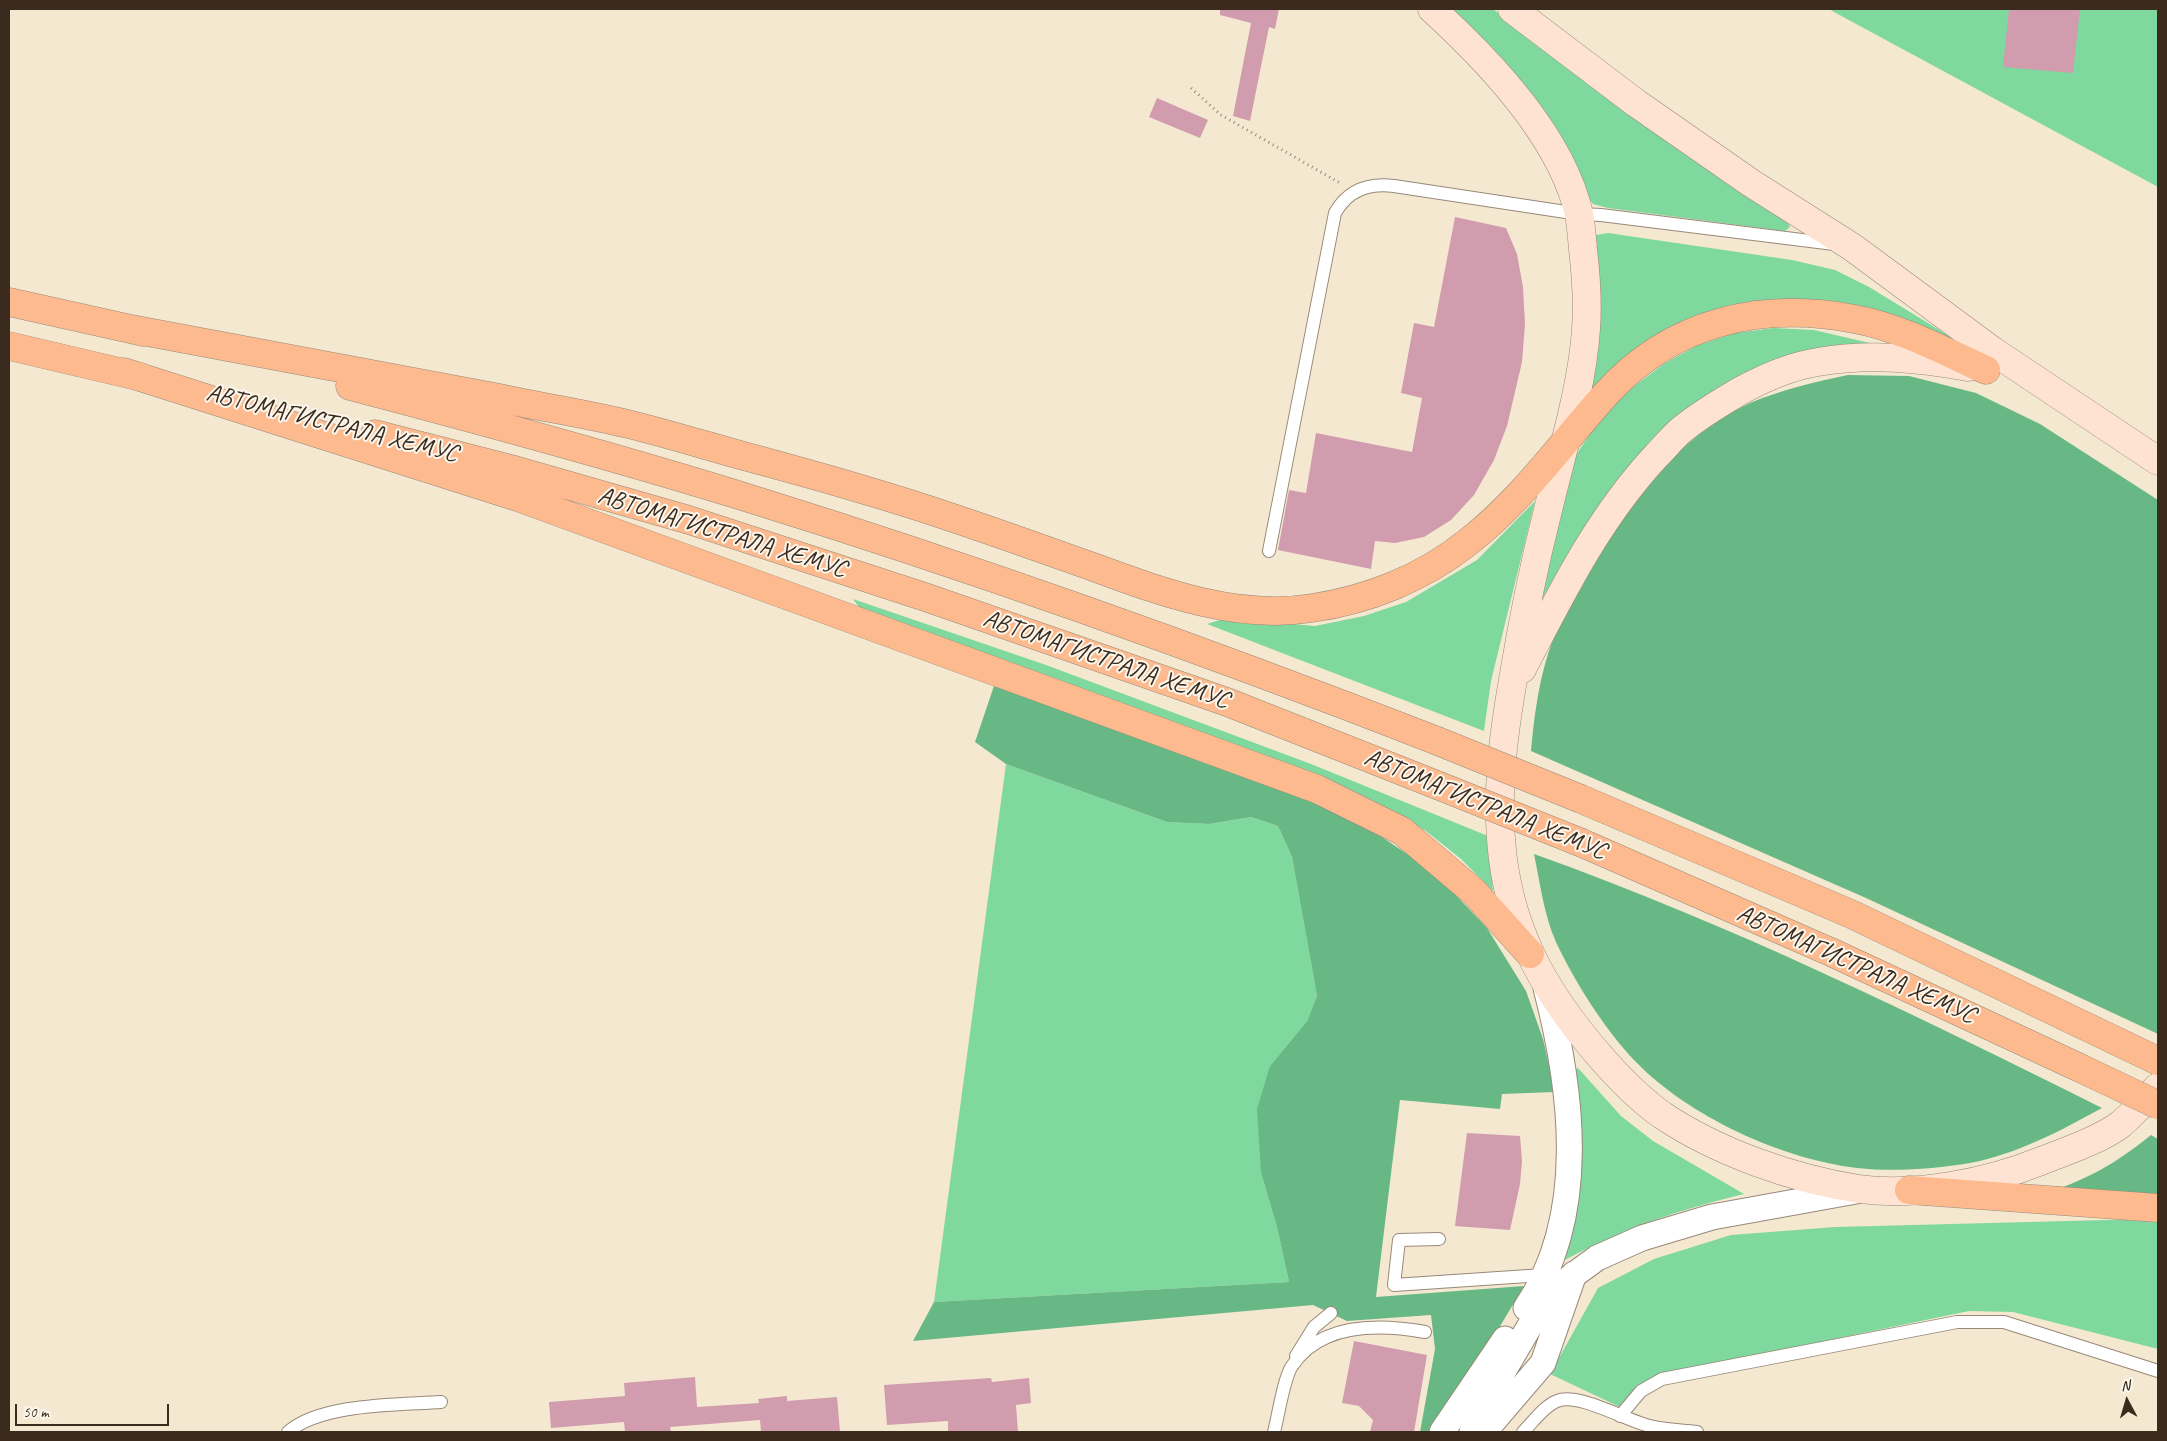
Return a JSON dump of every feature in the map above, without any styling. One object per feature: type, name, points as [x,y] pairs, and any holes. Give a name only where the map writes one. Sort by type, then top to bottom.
[{"type":"highway","name":"АВТОМАГИСТРАЛА ХЕМУС","points":[[9,302],[126,328],[574,447],[748,498],[1068,604],[1239,664],[1581,799],[1851,914],[2158,1061]]},
{"type":"highway","points":[[126,328],[417,382],[632,425],[793,470],[950,517],[1163,593],[1217,605],[1271,611],[1309,609],[1375,594],[1435,565],[1470,541],[1517,497],[1609,390],[1646,357],[1686,333],[1722,322],[1764,314],[1809,313],[1857,319],[1908,334],[1986,370]]},
{"type":"highway","name":"АВТОМАГИСТРАЛА ХЕМУС","points":[[9,346],[124,372],[511,469],[689,520],[925,597],[1227,702],[1582,843],[1842,957],[2158,1105]]},
{"type":"highway","points":[[124,372],[520,498],[1317,789],[1402,831],[1474,892],[1530,954]]},
{"type":"highway","points":[[1909,1190],[2158,1208]]},
{"type":"main road","points":[[1432,9],[1470,44],[1528,114],[1563,167],[1579,214],[1586,275],[1586,330],[1564,443],[1528,587],[1502,741],[1500,803],[1504,860],[1515,911],[1530,954],[1546,988],[1579,1032],[1618,1077],[1660,1114],[1701,1137],[1749,1159],[1820,1181],[1863,1190],[1909,1190],[1970,1183],[2018,1171],[2069,1150],[2119,1126],[2158,1098]]},
{"type":"main road","points":[[1512,9],[1636,103],[1751,183],[1852,246],[1993,350],[2158,461]]},
{"type":"main road","points":[[1511,690],[1566,585],[1602,522],[1642,472],[1680,431],[1719,403],[1763,378],[1816,362],[1867,357],[1915,357],[1986,370],[2064,398]]},
{"type":"main road","points":[[2119,1126],[2158,1087]]},
{"type":"street","points":[[1442,1432],[1530,1302],[1553,1252],[1564,1213],[1570,1143],[1566,1082],[1559,1039],[1546,988]]},
{"type":"street","points":[[1472,1432],[1497,1382],[1550,1293],[1597,1258],[1642,1238],[1676,1227],[1768,1206],[1863,1190]]},
{"type":"street","points":[[1477,1432],[1532,1354],[1574,1274]]},
{"type":"street","points":[[1484,1432],[1543,1363],[1574,1274]]},
{"type":"lane","points":[[1269,551],[1335,213],[1346,198],[1354,192],[1364,187],[1378,184],[1579,214],[1601,215],[1852,246]]},
{"type":"lane","points":[[1439,1239],[1399,1240],[1394,1285],[1543,1275]]},
{"type":"lane","points":[[1274,1432],[1291,1367],[1301,1345],[1314,1327],[1331,1313]]},
{"type":"lane","points":[[1620,1416],[1641,1392],[1662,1379],[1957,1322],[2004,1322],[2158,1371]]},
{"type":"lane","points":[[1291,1367],[1305,1351],[1317,1342],[1361,1327],[1392,1326],[1425,1332]]},
{"type":"lane","points":[[1523,1432],[1547,1408],[1558,1400],[1567,1398],[1581,1401],[1650,1426],[1696,1432]]},
{"type":"lane","points":[[288,1432],[306,1421],[348,1409],[441,1402]]},
{"type":"path","points":[[1191,88],[1221,115],[1291,153],[1354,192]]},
{"type":"green space","points":[[1451,9],[1493,9],[1575,72],[1788,222],[1790,227],[1785,231],[1608,208],[1593,204]]},
{"type":"green space","points":[[1829,9],[2158,9],[2158,187],[1834,12]]},
{"type":"green space","points":[[1608,233],[1792,260],[1835,270],[1869,287],[2000,367],[1931,341],[1731,312],[1581,413],[1594,368],[1600,330],[1600,285],[1594,247],[1596,235]]},
{"type":"green space","points":[[1774,328],[1814,330],[1900,350],[1753,373],[1559,571],[1536,609],[1571,462],[1601,418],[1633,387],[1665,363],[1698,345],[1735,333]]},
{"type":"green space","points":[[1848,375],[1909,376],[1976,393],[2040,424],[2158,500],[2158,1034],[1866,898],[1531,751],[1535,714],[1542,678],[1548,654],[1561,621],[1605,545],[1658,474],[1700,433],[1750,403],[1798,387]]},
{"type":"green space","points":[[1535,501],[1491,681],[1484,731],[1207,624],[1227,618],[1315,626],[1364,616],[1406,602],[1477,560]]},
{"type":"green space","points":[[853,599],[1046,665],[1311,764],[1488,836],[1493,891],[1461,859],[1426,831],[1367,800],[861,610]]},
{"type":"green space","points":[[995,683],[1305,799],[1373,831],[1434,872],[1487,928],[1526,991],[1543,1039],[1555,1092],[1502,1094],[1500,1109],[1400,1100],[1376,1297],[1524,1286],[1431,1432],[1420,1432],[1435,1349],[1431,1315],[1347,1321],[1313,1305],[913,1341],[934,1302],[1289,1282],[1277,1227],[1261,1173],[1257,1109],[1270,1066],[1307,1021],[1317,996],[1292,857],[1278,826],[1251,817],[1209,824],[1167,822],[1006,764],[975,742]]},
{"type":"green space","points":[[1006,764],[1167,822],[1209,824],[1251,817],[1278,826],[1292,857],[1317,996],[1307,1021],[1270,1066],[1261,1173],[1277,1227],[1289,1282],[934,1302]]},
{"type":"green space","points":[[1534,854],[1679,910],[1822,972],[2102,1108],[2054,1133],[2005,1154],[1970,1163],[1914,1169],[1885,1170],[1828,1163],[1767,1145],[1737,1132],[1681,1100],[1657,1081],[1624,1049],[1602,1020],[1581,989],[1556,942],[1545,910]]},
{"type":"green space","points":[[1578,1068],[1621,1116],[1653,1141],[1744,1194],[1648,1222],[1603,1241],[1558,1264],[1575,1070]]},
{"type":"green space","points":[[2151,1135],[2158,1139],[2158,1195],[2048,1193],[2102,1169]]},
{"type":"green space","points":[[2158,1220],[2158,1349],[2013,1312],[1969,1311],[1680,1371],[1628,1396],[1622,1408],[1550,1374],[1598,1288],[1654,1259],[1731,1235],[1835,1227]]},
{"type":"building","points":[[1220,9],[1279,9],[1275,29],[1269,27],[1250,121],[1233,116],[1251,23],[1220,15]]},
{"type":"building","points":[[2009,9],[2080,9],[2073,73],[2003,67]]},
{"type":"building","points":[[1157,98],[1208,120],[1200,138],[1149,117]]},
{"type":"building","points":[[1455,217],[1506,228],[1517,254],[1523,287],[1525,324],[1522,362],[1507,426],[1494,460],[1474,495],[1451,520],[1424,537],[1395,543],[1375,541],[1371,569],[1278,550],[1289,490],[1306,493],[1316,433],[1412,452],[1422,398],[1401,393],[1414,323],[1434,327]]},
{"type":"building","points":[[1467,1133],[1520,1136],[1522,1161],[1520,1184],[1510,1230],[1455,1226]]},
{"type":"building","points":[[1354,1341],[1427,1355],[1414,1432],[1370,1432],[1373,1420],[1359,1406],[1342,1403]]},
{"type":"building","points":[[695,1377],[697,1407],[759,1403],[758,1399],[787,1396],[787,1401],[837,1397],[840,1432],[761,1432],[760,1420],[670,1427],[671,1432],[625,1432],[624,1422],[551,1428],[549,1402],[625,1396],[624,1383]]},
{"type":"building","points":[[991,1378],[992,1382],[1029,1378],[1031,1403],[1016,1405],[1018,1432],[948,1432],[948,1421],[887,1425],[884,1385]]}]
